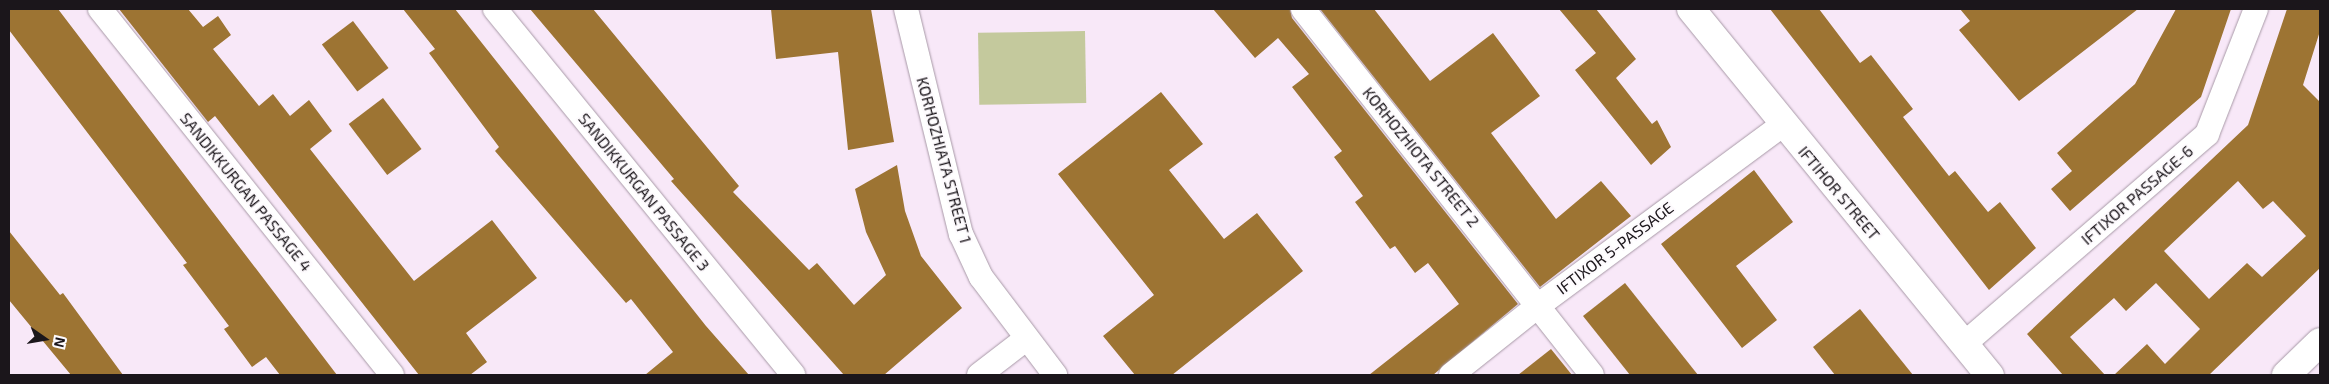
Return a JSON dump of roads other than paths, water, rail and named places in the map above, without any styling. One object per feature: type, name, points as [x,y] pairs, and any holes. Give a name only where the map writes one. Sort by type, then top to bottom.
[{"type":"main road","name":"IFTIHOR STREET","points":[[1691,9],[1782,125],[1990,375]]},
{"type":"main road","points":[[2286,375],[2320,342]]},
{"type":"street","name":"SANDIKKURGАN PASSAGE 4","points":[[100,9],[392,375]]},
{"type":"street","name":"SANDIKKURGAN PASSAGE 3","points":[[495,9],[793,375]]},
{"type":"street","name":"KORHOZHIАTA STREET 1","points":[[906,9],[961,234],[982,277],[1026,339],[1055,375]]},
{"type":"street","name":"KORHOZHIOTA STREET 2","points":[[1303,9],[1539,305],[1592,375]]},
{"type":"street","name":"IFTIXOR PASSAGE-6","points":[[1964,344],[2207,134],[2256,9]]},
{"type":"street","name":"IFTIXOR 5-PASSAGE","points":[[1452,375],[1539,305],[1782,125]]},
{"type":"street","points":[[979,375],[1026,339]]}]
